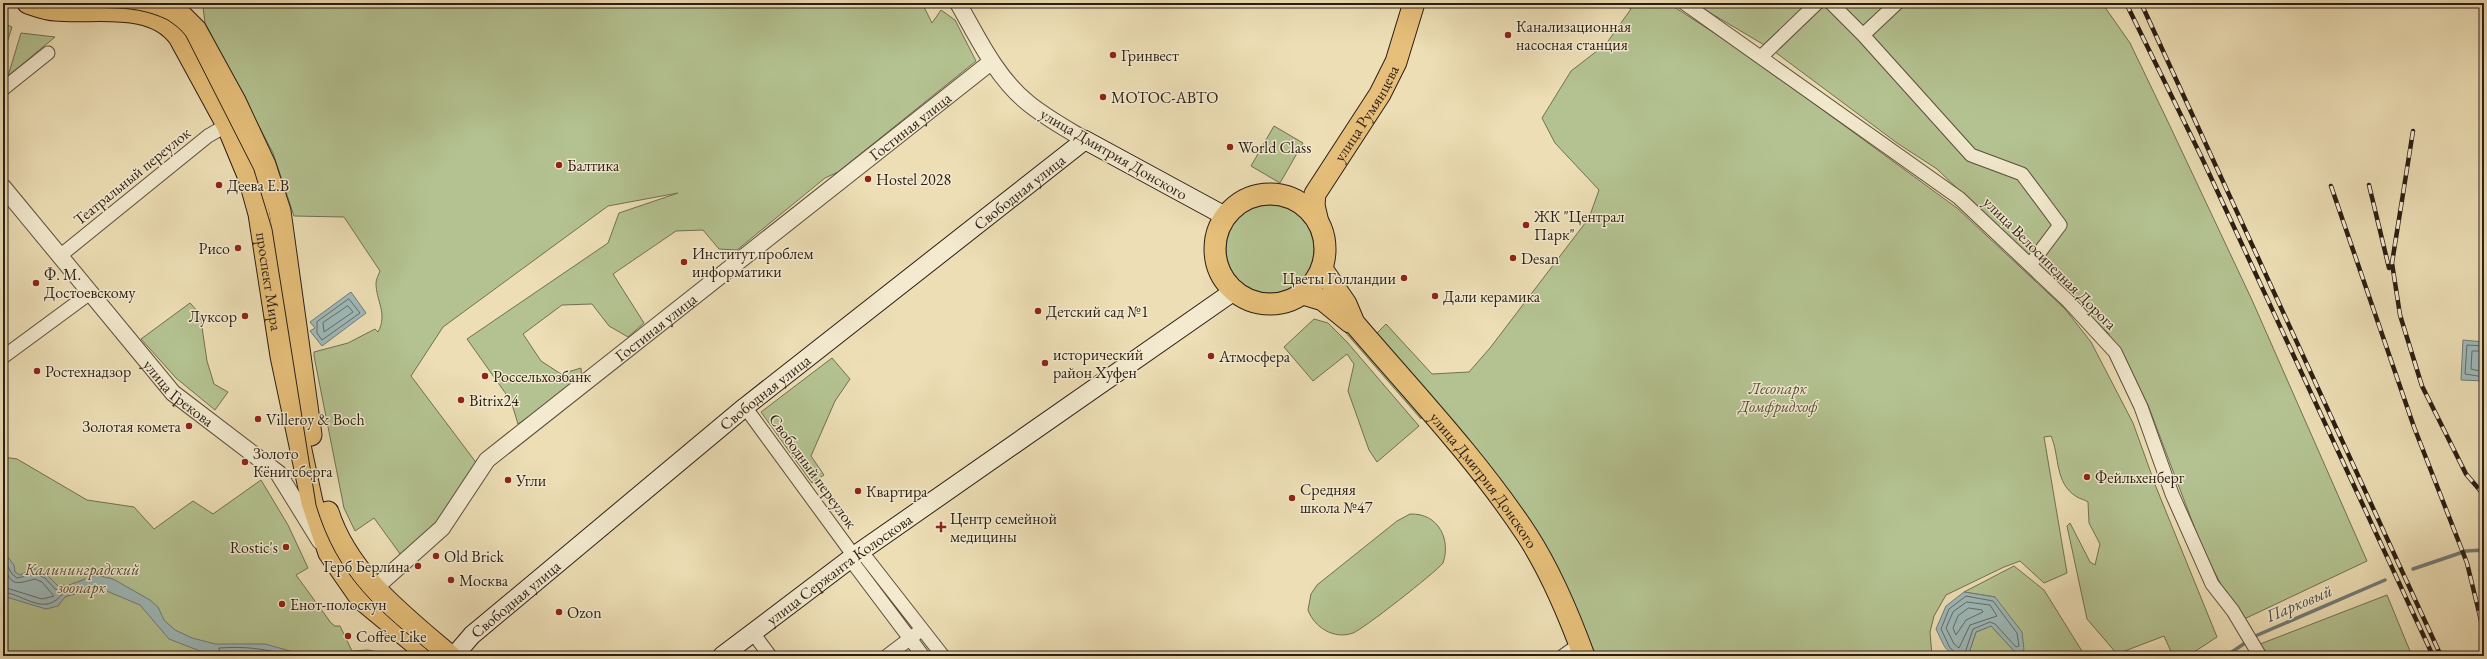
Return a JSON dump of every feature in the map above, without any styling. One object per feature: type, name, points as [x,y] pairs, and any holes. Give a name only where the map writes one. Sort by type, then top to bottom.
[{"type":"main road","name":"проспект Мира","points":[[28,3],[53,10],[126,6],[150,14],[187,33],[235,101],[265,165],[280,211],[313,450],[323,494],[334,529],[368,594],[450,656]]},
{"type":"main road","name":"улица Румянцева","points":[[1283,195],[1303,187],[1312,176],[1369,89],[1382,63],[1400,3]]},
{"type":"main road","name":"улица Румянцева","points":[[1317,218],[1314,205],[1315,194],[1380,94],[1396,62],[1414,3]]},
{"type":"main road","points":[[175,5],[187,33]]},
{"type":"main road","name":"проспект Мира","points":[[187,33],[249,178],[259,214],[281,356],[315,517],[329,553],[430,656]]},
{"type":"main road","name":"улица Дмитрия Донского","points":[[1085,140],[1225,216]]},
{"type":"main road","name":"Свободная улица","points":[[454,656],[472,635],[745,407],[1085,140]]},
{"type":"main road","points":[[1260,194],[1283,195],[1302,203],[1317,218],[1325,241],[1326,252],[1322,269],[1315,283],[1303,294],[1287,302],[1268,305],[1250,301],[1234,291],[1221,275],[1215,255],[1216,235],[1225,216],[1240,202],[1260,194]]},
{"type":"main road","name":"улица Дмитрия Донского","points":[[1322,269],[1346,304],[1354,324],[1465,451],[1516,519],[1548,571],[1582,650]]},
{"type":"main road","name":"улица Сержанта Колоскова","points":[[722,656],[855,555],[1234,291]]},
{"type":"main road","name":"улица Дмитрия Донского","points":[[1303,294],[1323,300],[1345,320],[1354,324]]},
{"type":"street","name":"улица Дмитрия Донского","points":[[958,3],[991,62],[1027,102],[1085,140]]},
{"type":"street","name":"улица Велосипедная Дорога","points":[[1684,3],[1762,56],[1959,198],[2068,301],[2114,352],[2141,407],[2172,494],[2212,584],[2233,611],[2258,654]]},
{"type":"street","points":[[1762,56],[1817,3]]},
{"type":"street","points":[[1831,3],[1863,34],[1971,155],[2022,174],[2060,224],[2030,265]]},
{"type":"street","points":[[1863,34],[1897,3]]},
{"type":"street","points":[[3,89],[48,53]]},
{"type":"street","name":"Гостиная улица","points":[[368,594],[442,528],[487,460],[991,62]]},
{"type":"street","name":"Театральный переулок","points":[[61,255],[208,136],[227,125]]},
{"type":"street","name":"улица Грекова","points":[[3,187],[61,255],[173,394],[278,473],[329,553]]},
{"type":"street","points":[[3,358],[90,292]]},
{"type":"street","name":"Свободный переулок","points":[[745,407],[855,555]]},
{"type":"street","points":[[855,555],[922,629],[943,656]]},
{"type":"street","points":[[855,555],[909,639],[923,656]]},
{"type":"street","points":[[887,656],[922,629]]},
{"type":"street","points":[[752,633],[770,656]]},
{"type":"street","points":[[1563,656],[1582,650]]},
{"type":"green space","name":"Балтика","points":[[205,3],[922,3],[932,23],[941,10],[955,20],[976,61],[838,172],[825,178],[737,250],[719,249],[703,230],[676,231],[613,274],[644,323],[628,337],[609,326],[592,304],[562,305],[523,334],[541,361],[561,374],[581,368],[582,379],[518,424],[511,401],[467,339],[608,243],[619,213],[678,193],[608,206],[443,327],[411,376],[481,469],[406,562],[374,518],[355,531],[344,508],[314,356],[314,352],[348,343],[375,329],[378,332],[381,325],[382,313],[376,290],[376,283],[380,271],[344,217],[294,216],[273,153],[205,23],[203,7]]},
{"type":"green space","name":"Лесопарк Домфридхоф","points":[[1621,3],[1668,3],[1742,51],[1957,208],[2065,309],[2091,342],[2133,423],[2156,487],[2217,637],[2188,656],[2173,656],[2164,636],[2117,654],[2087,619],[2067,526],[2070,523],[2090,562],[2095,565],[2100,544],[2089,523],[2088,502],[2077,497],[2064,484],[2051,436],[2044,437],[2067,573],[2044,583],[2020,561],[2004,567],[1946,595],[1934,616],[1930,632],[1932,656],[1594,656],[1563,582],[1376,334],[1386,324],[1432,374],[1469,372],[1490,348],[1589,218],[1599,190],[1555,143],[1542,118],[1571,71],[1606,44],[1631,9]]},
{"type":"green space","points":[[1698,3],[2102,3],[2130,43],[2169,124],[2252,300],[2367,561],[2240,621],[2203,550],[2148,405],[2108,333],[1937,169],[1897,143],[1771,49],[1697,5]]},
{"type":"green space","points":[[3,23],[12,27],[3,55]]},
{"type":"green space","points":[[21,33],[55,37],[8,76]]},
{"type":"green space","points":[[1274,126],[1303,143],[1280,183],[1251,166]]},
{"type":"green space","points":[[1270,205],[1287,208],[1295,212],[1307,224],[1311,232],[1314,249],[1311,266],[1307,274],[1295,286],[1287,290],[1270,293],[1253,290],[1245,286],[1233,274],[1229,266],[1226,249],[1229,232],[1233,224],[1245,212],[1253,208]]},
{"type":"green space","points":[[190,303],[200,314],[207,361],[214,384],[228,392],[215,410],[176,378],[141,339]]},
{"type":"green space","points":[[1334,315],[1422,408],[1421,419],[1333,318]]},
{"type":"green space","points":[[1314,319],[1328,323],[1347,342],[1419,426],[1377,462],[1369,450],[1348,391],[1354,364],[1347,354],[1313,381],[1284,347]]},
{"type":"green space","points":[[832,358],[850,379],[835,401],[811,456],[824,475],[812,483],[761,412]]},
{"type":"green space","name":"Калининградский зоопарк","points":[[3,457],[17,459],[87,500],[134,507],[154,529],[193,501],[213,514],[261,480],[288,525],[308,568],[296,575],[331,623],[335,626],[340,626],[352,651],[368,650],[400,656],[3,656]]},
{"type":"green space","points":[[1410,514],[1429,518],[1440,530],[1444,537],[1445,546],[1443,563],[1427,578],[1359,630],[1346,635],[1339,635],[1320,627],[1315,622],[1308,610],[1311,594],[1317,585],[1397,521]]},
{"type":"green space","points":[[2014,566],[2044,590],[2085,656],[1968,656],[1976,632],[1991,626],[2017,654],[1995,597],[1964,592]]},
{"type":"green space","points":[[2387,595],[2412,656],[2263,656],[2255,646]]},
{"type":"water","points":[[351,292],[366,313],[322,346],[310,331],[315,328],[310,322]]},
{"type":"water","points":[[2463,340],[2484,342],[2484,381],[2461,380]]},
{"type":"water","points":[[3,551],[14,565],[15,572],[20,575],[31,569],[39,570],[46,574],[58,586],[69,585],[96,575],[113,579],[150,600],[158,607],[164,620],[175,630],[192,638],[215,644],[265,644],[308,656],[223,656],[200,651],[169,639],[140,605],[97,587],[65,597],[58,606],[46,609],[3,596]]},
{"type":"water","points":[[1964,592],[1995,597],[2022,632],[2024,650],[2017,654],[1991,626],[1976,632],[1968,656],[1960,656],[1950,652],[1944,645],[1936,629],[1946,606]]},
{"type":"waterway","name":"Парковый","points":[[2413,569],[2466,551],[2484,550]]},
{"type":"waterway","name":"Парковый","points":[[2253,637],[2385,580]]},
{"type":"waterway","name":"Парковый","points":[[2226,656],[2248,641]]},
{"type":"tram line","points":[[51,3],[67,6],[125,8],[139,10],[168,20],[180,29],[186,36],[254,170],[272,229],[316,505],[325,531],[348,573],[362,591],[395,623],[435,656]]},
{"type":"railway","points":[[2126,3],[2201,156],[2433,656]]},
{"type":"railway","points":[[2141,3],[2441,656]]},
{"type":"railway","points":[[2413,131],[2392,263],[2400,315],[2422,386],[2466,474],[2484,495]]},
{"type":"railway","points":[[2369,185],[2389,268]]},
{"type":"railway","points":[[2331,186],[2414,427],[2467,563],[2484,633]]},
{"type":"place","name":"Канализационная насосная станция","points":[[1508,35]]},
{"type":"place","name":"Гринвест","points":[[1113,55]]},
{"type":"place","name":"МОТОС-АВТО","points":[[1103,97]]},
{"type":"place","name":"World Class","points":[[1230,147]]},
{"type":"place","name":"Балтика","points":[[559,165]]},
{"type":"place","name":"Hostel 2028","points":[[868,179]]},
{"type":"place","name":"Деева Е.В","points":[[219,185]]},
{"type":"place","name":"ЖК \"Централ Парк\"","points":[[1526,225]]},
{"type":"place","name":"Рисо","points":[[238,248]]},
{"type":"place","name":"Desan","points":[[1513,258]]},
{"type":"place","name":"Институт проблем информатики","points":[[684,262]]},
{"type":"place","name":"Цветы Голландии","points":[[1404,278]]},
{"type":"place","name":"Ф. М. Достоевскому","points":[[36,283]]},
{"type":"place","name":"Дали керамика","points":[[1435,296]]},
{"type":"place","name":"Детский сад №1","points":[[1038,311]]},
{"type":"place","name":"Луксор","points":[[245,316]]},
{"type":"place","name":"Атмосфера","points":[[1211,356]]},
{"type":"place","name":"исторический район Хуфен","points":[[1045,363]]},
{"type":"place","name":"Ростехнадзор","points":[[37,371]]},
{"type":"place","name":"Россельхозбанк","points":[[485,376]]},
{"type":"place","name":"Bitrix24","points":[[461,400]]},
{"type":"place","name":"Villeroy & Boch","points":[[258,419]]},
{"type":"place","name":"Золотая комета","points":[[189,426]]},
{"type":"place","name":"Золото Кёнигсберга","points":[[245,462]]},
{"type":"place","name":"Фейльхенберг","points":[[2087,477]]},
{"type":"place","name":"Угли","points":[[508,480]]},
{"type":"place","name":"Квартира","points":[[858,491]]},
{"type":"place","name":"Средняя школа №47","points":[[1292,498]]},
{"type":"place","name":"Центр семейной медицины","points":[[941,527]]},
{"type":"place","name":"Rostic's","points":[[286,547]]},
{"type":"place","name":"Old Brick","points":[[436,556]]},
{"type":"place","name":"Герб Берлина","points":[[418,566]]},
{"type":"place","name":"Москва","points":[[451,580]]},
{"type":"place","name":"Енот-полоскун","points":[[282,604]]},
{"type":"place","name":"Ozon","points":[[559,612]]},
{"type":"place","name":"Coffee Like","points":[[348,636]]}]
